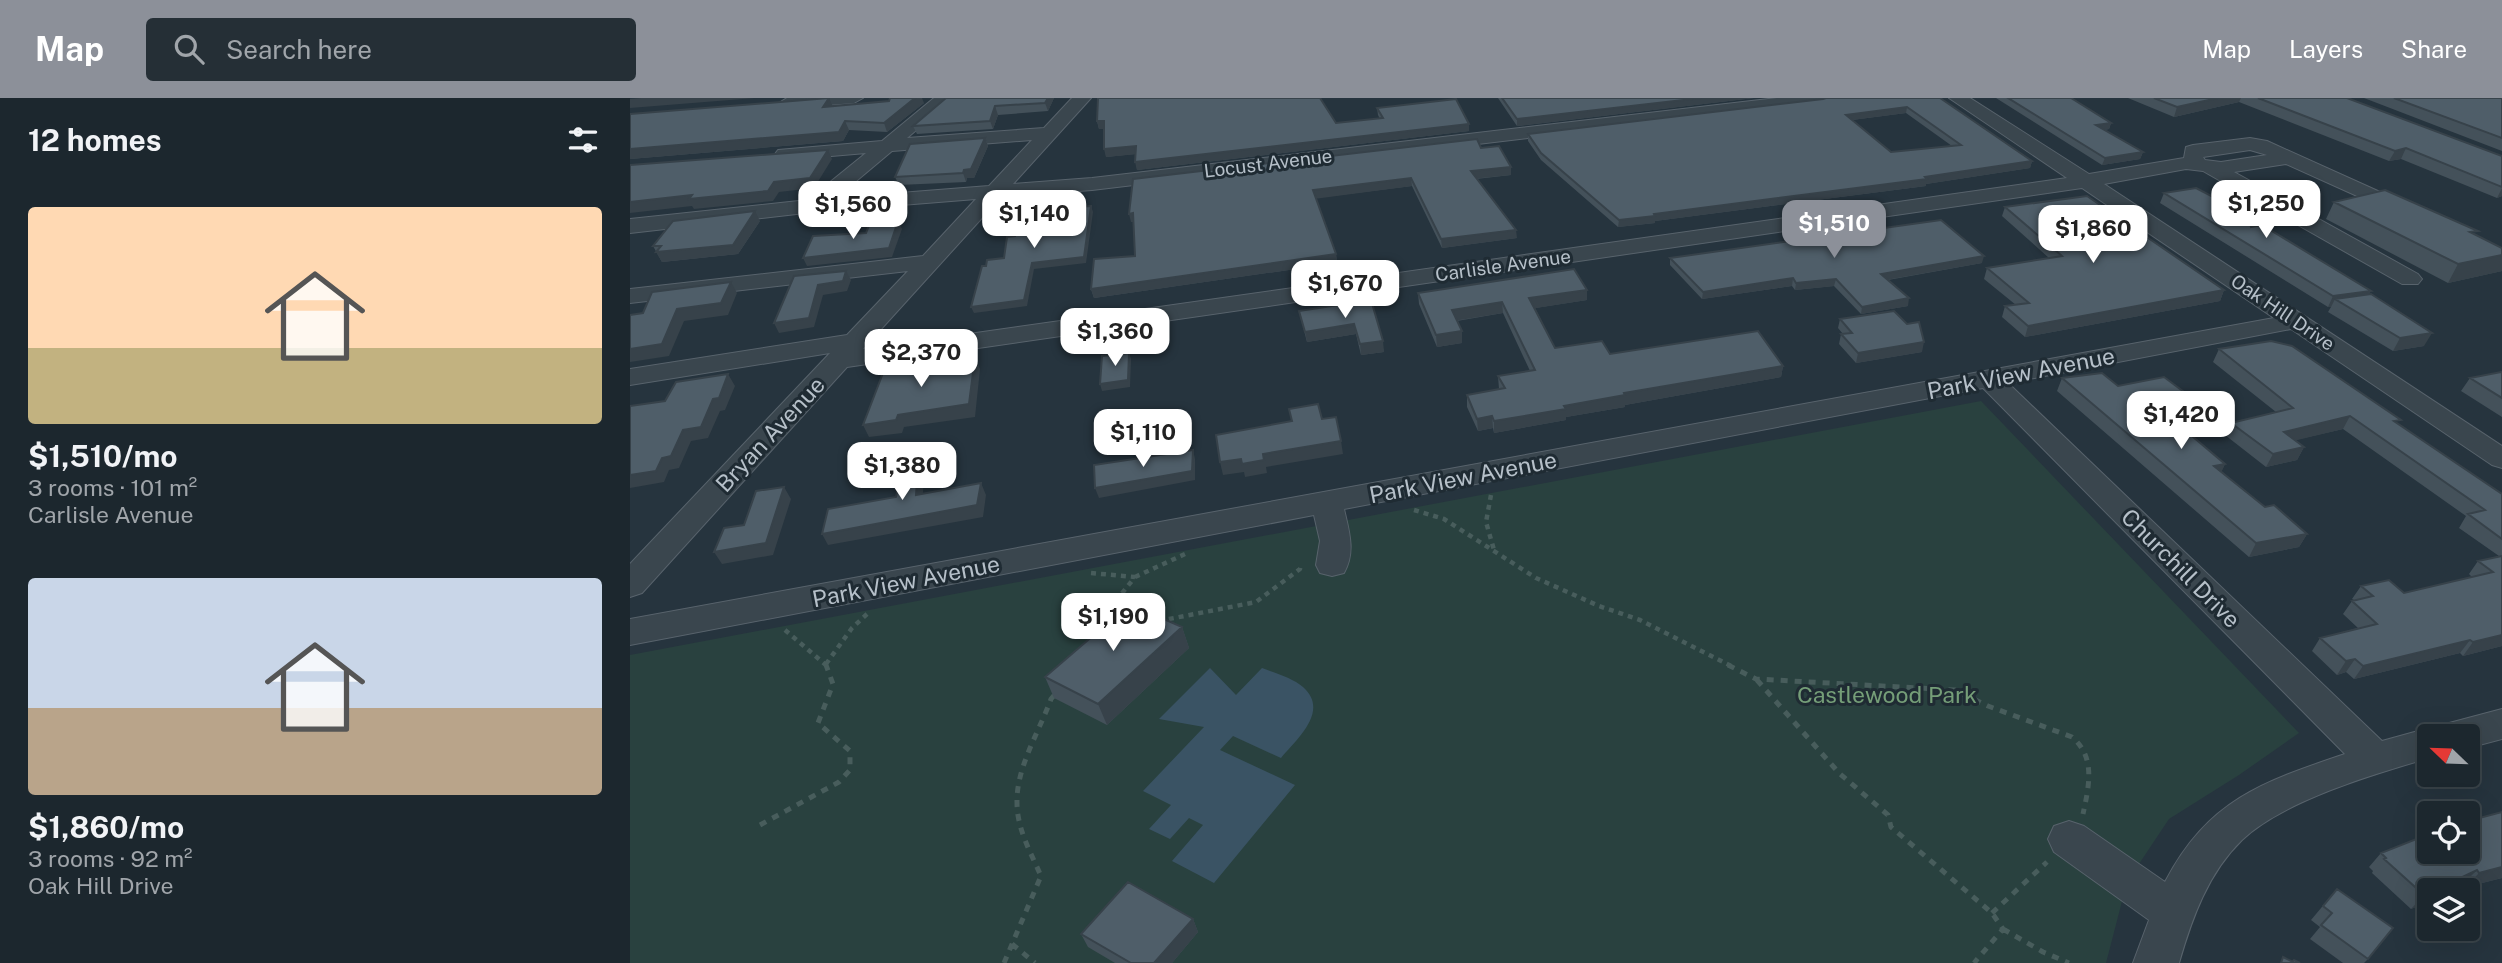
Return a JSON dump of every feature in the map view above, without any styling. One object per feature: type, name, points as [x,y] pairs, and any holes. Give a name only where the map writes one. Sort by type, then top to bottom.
[{"type":"street","points":[[775,104],[855,98]]},
{"type":"street","points":[[814,206],[945,98]]},
{"type":"street","name":"Bryan Avenue","points":[[631,584],[1082,98]]},
{"type":"street","name":"Locust Avenue","points":[[630,226],[814,206],[1106,183],[1822,98]]},
{"type":"street","name":"Oak Hill Drive","points":[[1958,98],[2502,459]]},
{"type":"street","points":[[767,155],[1048,133]]},
{"type":"street","name":"Carlisle Avenue","points":[[630,377],[846,351],[2086,181],[2186,163],[2221,167],[2288,158],[2393,205]]},
{"type":"street","points":[[2203,165],[2410,279]]},
{"type":"street","points":[[630,296],[928,262]]},
{"type":"street","name":"Park View Avenue","points":[[630,632],[2296,321]]},
{"type":"street","name":"Churchill Drive","points":[[1989,379],[2373,757]]},
{"type":"street","points":[[1328,502],[1334,554]]},
{"type":"street","points":[[2480,730],[2502,724]]},
{"type":"street","points":[[2156,963],[2166,927],[2191,878],[2216,841],[2245,814],[2286,793],[2373,757],[2417,746]]},
{"type":"street","points":[[2069,839],[2174,913]]},
{"type":"path","points":[[1492,493],[1487,505],[1486,522],[1487,534],[1494,551]]},
{"type":"path","points":[[1410,509],[1444,519],[1536,578],[1586,601],[1640,620],[1756,680],[1839,773],[1888,815],[1891,827],[1993,913],[2003,929],[2043,952],[2069,963]]},
{"type":"path","points":[[1151,622],[1256,602],[1300,569],[1306,546],[1334,554]]},
{"type":"path","points":[[1079,548],[1079,568],[1100,575],[1135,577],[1099,624],[1094,634],[1095,646]]},
{"type":"path","points":[[826,664],[852,628],[897,582]]},
{"type":"path","points":[[756,608],[826,664],[833,684],[818,723],[850,751],[850,770],[839,782],[760,825]]},
{"type":"path","points":[[1756,680],[1955,690],[1988,706],[2081,742],[2087,753],[2089,771],[2081,820],[2069,839],[1993,913]]},
{"type":"path","points":[[1004,963],[1041,876],[1022,832],[1017,801],[1023,769],[1051,699],[1064,684]]},
{"type":"path","points":[[1974,963],[2003,929]]},
{"type":"path","points":[[1012,944],[1035,963]]},
{"type":"green space","name":"Castlewood Park","points":[[1981,401],[2299,733],[2169,819],[2127,882],[2106,963],[630,963],[630,655]]},
{"type":"water","points":[[1210,668],[1236,695],[1262,668],[1303,687],[1313,706],[1312,715],[1302,734],[1281,758],[1233,736],[1220,750],[1295,785],[1214,883],[1172,861],[1203,825],[1189,818],[1170,839],[1149,829],[1171,805],[1143,791],[1204,727],[1159,719]]},
{"type":"building","points":[[829,98],[823,107],[889,101],[890,98],[915,98],[884,123],[845,121],[839,132],[630,149],[630,114]]},
{"type":"building","points":[[946,98],[1048,98],[1045,103],[995,106],[990,121],[913,126]]},
{"type":"building","points":[[1098,98],[1320,98],[1336,123],[1383,118],[1377,108],[1456,99],[1469,124],[1135,162],[1136,146],[1104,149],[1104,121],[1097,121]]},
{"type":"building","points":[[1502,98],[1701,98],[1517,119]]},
{"type":"building","points":[[1940,98],[2032,161],[1925,177],[1927,179],[1619,220],[1541,153],[1528,134],[1823,99]],"holes":[[[1907,107],[1961,145],[1891,152],[1846,115]]]},
{"type":"building","points":[[2008,98],[2071,98],[2111,123],[2096,125],[2143,152],[2105,158]]},
{"type":"building","points":[[2154,98],[2218,98],[2177,107]]},
{"type":"building","points":[[2258,98],[2347,98],[2502,156],[2502,187],[2406,148],[2395,151]]},
{"type":"building","points":[[2394,98],[2502,98],[2502,138]]},
{"type":"building","points":[[985,138],[971,169],[964,170],[963,173],[895,177],[910,144]]},
{"type":"building","points":[[1477,139],[1481,148],[1499,146],[1511,167],[1471,171],[1516,230],[1441,239],[1411,178],[1313,190],[1336,254],[1091,289],[1094,259],[1135,256],[1133,213],[1129,214],[1133,179]]},
{"type":"building","points":[[828,150],[810,178],[774,182],[768,191],[630,202],[630,165]]},
{"type":"building","points":[[2196,188],[2215,198],[2242,194],[2251,227],[2262,225],[2371,291],[2333,296],[2164,193]]},
{"type":"building","points":[[2385,190],[2478,231],[2470,232],[2502,248],[2502,255],[2458,264],[2334,202]]},
{"type":"building","points":[[1066,194],[1065,208],[1091,206],[1084,257],[1032,263],[1024,300],[971,307],[982,266],[986,266],[987,260],[1004,258],[1007,237],[1015,236],[1018,220],[1039,215],[1041,197]]},
{"type":"building","points":[[2087,196],[2224,290],[2028,326],[2005,306],[2029,303],[1987,268],[2062,256],[2005,207]]},
{"type":"building","points":[[755,211],[733,245],[656,252],[661,246],[653,246],[673,221]]},
{"type":"building","points":[[1941,220],[1984,256],[1881,274],[1909,298],[1862,307],[1836,279],[1796,283],[1793,278],[1703,292],[1670,258]]},
{"type":"building","points":[[898,221],[889,248],[803,258],[813,236],[866,233],[870,223]]},
{"type":"building","points":[[1574,269],[1587,290],[1529,298],[1555,348],[1602,341],[1610,354],[1758,331],[1783,366],[1624,393],[1625,395],[1564,406],[1566,409],[1494,421],[1492,416],[1477,419],[1467,395],[1505,388],[1498,376],[1535,370],[1502,302],[1452,310],[1462,331],[1436,335],[1418,293]]},
{"type":"building","points":[[846,271],[843,281],[818,285],[809,318],[774,323],[794,276]]},
{"type":"building","points":[[731,282],[721,303],[677,309],[662,344],[630,349],[630,315],[643,313],[652,292]]},
{"type":"building","points":[[2371,294],[2432,333],[2400,338],[2335,299]]},
{"type":"building","points":[[1371,300],[1383,341],[1360,344],[1354,324],[1305,332],[1299,311]]},
{"type":"building","points":[[1894,311],[1907,324],[1919,322],[1924,342],[1858,353],[1841,334],[1852,333],[1840,319]]},
{"type":"building","points":[[2271,341],[2292,346],[2401,420],[2394,421],[2502,494],[2502,539],[2468,514],[2485,510],[2350,416],[2284,432],[2304,447],[2273,454],[2231,423],[2293,408],[2219,349]]},
{"type":"building","points":[[1129,353],[1128,380],[1100,384],[1102,356]]},
{"type":"building","points":[[975,357],[969,404],[898,415],[896,420],[863,425],[883,373],[888,372],[891,365],[923,360],[922,363],[934,361],[933,364]]},
{"type":"building","points":[[2501,372],[2502,398],[2470,378]]},
{"type":"building","points":[[2102,373],[2118,386],[2164,377],[2184,392],[2166,414],[2225,464],[2214,466],[2265,507],[2274,505],[2307,534],[2256,543],[2062,378]]},
{"type":"building","points":[[728,374],[719,398],[713,399],[701,427],[683,430],[671,456],[662,458],[656,471],[630,475],[630,406],[665,401],[676,382]]},
{"type":"building","points":[[1318,404],[1322,419],[1336,417],[1341,441],[1263,454],[1264,460],[1242,464],[1241,459],[1220,462],[1216,435],[1292,421],[1289,409]]},
{"type":"building","points":[[1193,450],[1192,471],[1095,488],[1094,465]]},
{"type":"building","points":[[906,451],[919,452],[916,495],[981,483],[977,505],[822,534],[828,509],[896,497]]},
{"type":"building","points":[[784,487],[766,543],[714,552],[724,528],[744,525],[756,491]]},
{"type":"building","points":[[2502,556],[2502,635],[2363,666],[2355,659],[2346,661],[2320,638],[2377,624],[2352,601],[2373,596],[2361,586],[2389,580],[2404,593],[2493,572],[2478,561]]},
{"type":"building","points":[[1130,604],[1182,627],[1098,704],[1045,677]]},
{"type":"building","points":[[2502,812],[2502,867],[2479,873],[2477,870],[2460,878],[2417,878],[2417,889],[2384,859],[2386,858],[2381,853],[2417,839],[2417,864],[2480,864],[2480,818]]},
{"type":"building","points":[[1128,882],[1193,919],[1154,963],[1131,963],[1081,934]]},
{"type":"building","points":[[2337,889],[2393,928],[2368,959],[2321,925],[2332,913],[2323,906]]},
{"type":"building","points":[[2283,957],[2293,962],[2294,960],[2300,963],[2281,963]]}]
